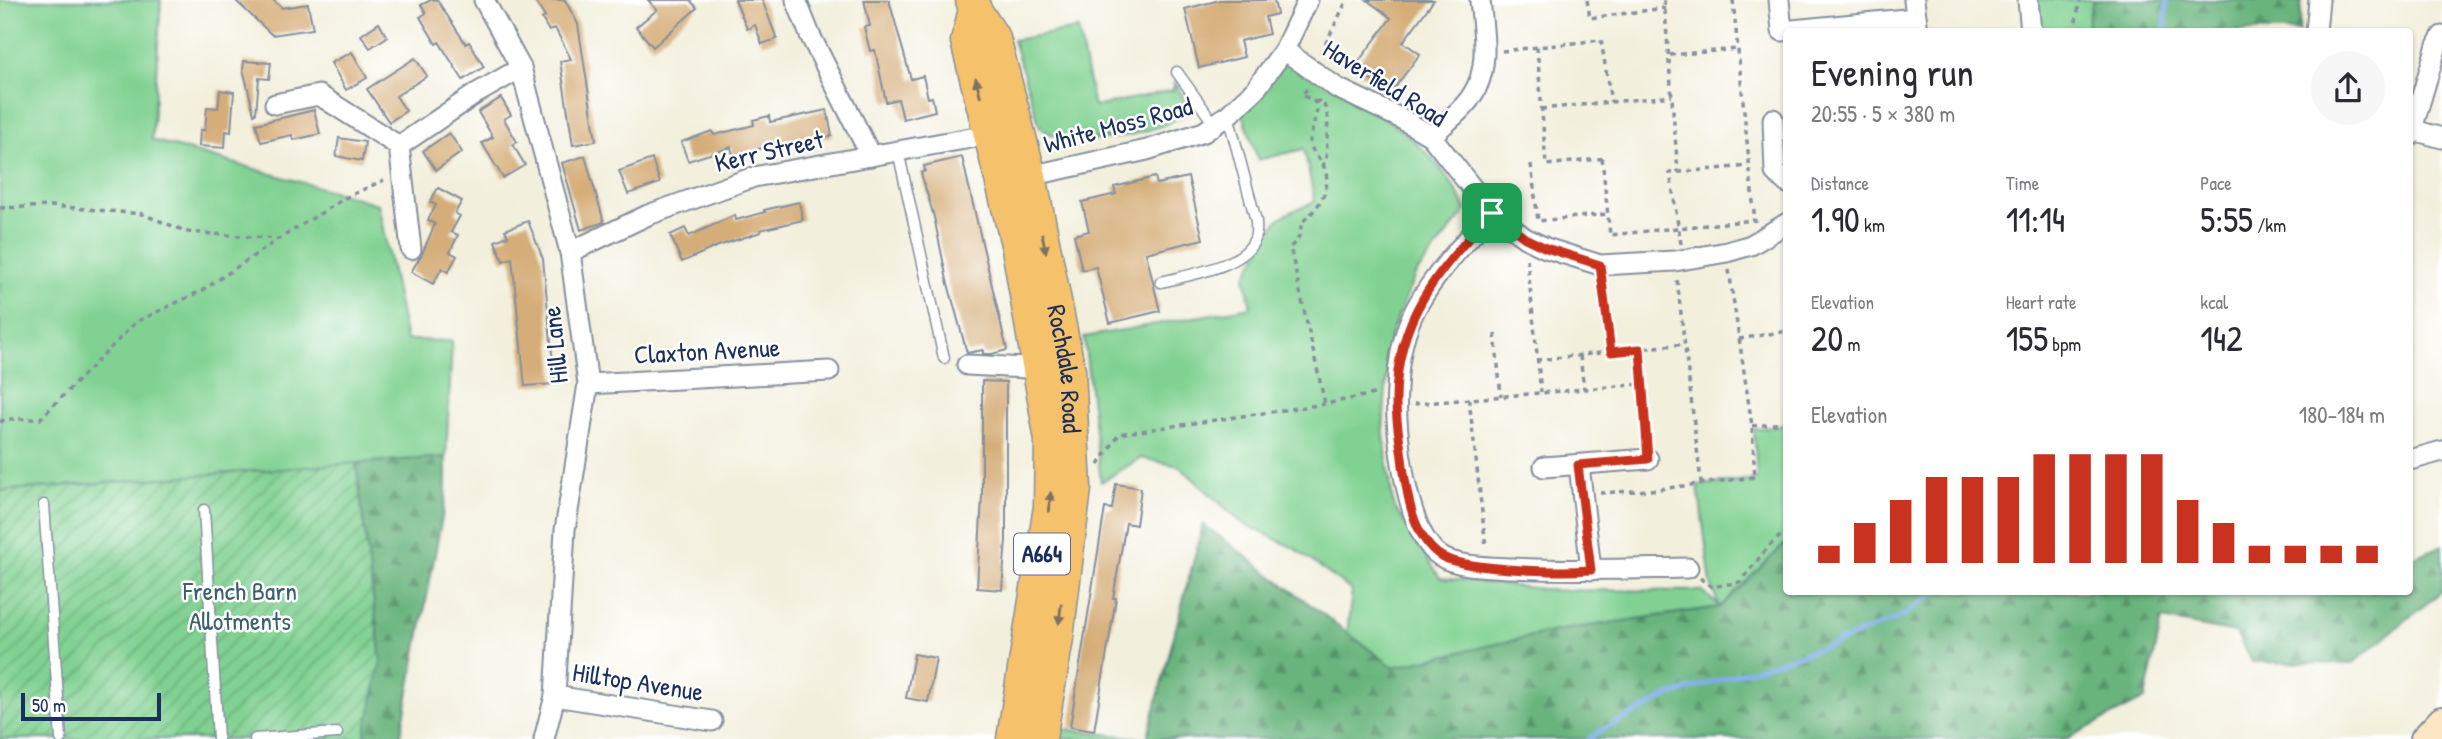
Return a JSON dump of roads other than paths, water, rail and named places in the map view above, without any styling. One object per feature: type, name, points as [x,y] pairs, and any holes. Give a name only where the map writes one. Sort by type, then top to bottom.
[{"type":"main road","name":"Rochdale Road","points":[[973,5],[967,41],[1004,131],[1016,180],[1018,248],[1085,488],[1040,739]]},
{"type":"main road","name":"Rochdale Road","points":[[1013,739],[1050,507],[1053,368]]},
{"type":"street","name":"Hill Lane","points":[[484,0],[521,68],[570,252],[588,384],[565,530],[555,696],[544,739]]},
{"type":"street","points":[[796,0],[805,24],[871,156]]},
{"type":"street","name":"White Moss Road","points":[[1016,180],[1147,150],[1203,132],[1222,120],[1255,90],[1284,50],[1308,0]]},
{"type":"street","points":[[1431,136],[1471,99],[1482,76],[1485,53],[1480,0]]},
{"type":"street","points":[[1779,0],[1783,31]]},
{"type":"street","points":[[2028,0],[2031,28]]},
{"type":"street","points":[[2316,28],[2319,0]]},
{"type":"street","points":[[1809,28],[1916,16]]},
{"type":"street","points":[[2413,121],[2442,36]]},
{"type":"street","name":"Haverfield Road","points":[[1284,50],[1337,88],[1431,136],[1492,213],[1525,238],[1546,248],[1600,265],[1679,260],[1751,245],[1783,226]]},
{"type":"street","points":[[399,146],[477,93],[521,68]]},
{"type":"street","points":[[275,104],[320,95],[399,146]]},
{"type":"street","points":[[1773,119],[1775,172],[1783,179]]},
{"type":"street","name":"Kerr Street","points":[[570,252],[648,215],[754,177],[1004,131]]},
{"type":"street","points":[[2413,132],[2442,138]]},
{"type":"street","points":[[399,146],[411,249]]},
{"type":"street","points":[[1492,213],[1449,258],[1415,310],[1401,350],[1396,397],[1406,486],[1422,535],[1438,555],[1448,560],[1488,567],[1591,570],[1688,568]]},
{"type":"street","points":[[967,365],[1053,368]]},
{"type":"street","name":"Claxton Avenue","points":[[588,384],[829,371]]},
{"type":"street","points":[[2413,458],[2442,451]]},
{"type":"street","points":[[1544,467],[1648,459]]},
{"type":"street","points":[[1578,465],[1591,570]]},
{"type":"street","name":"Hilltop Avenue","points":[[555,696],[712,721]]},
{"type":"street","points":[[2425,739],[2442,721]]},
{"type":"lane","points":[[1161,282],[1226,264],[1245,254],[1255,238],[1256,221],[1222,120],[1177,72]]},
{"type":"lane","points":[[898,151],[944,358]]},
{"type":"lane","points":[[44,505],[61,739]]},
{"type":"lane","points":[[205,510],[218,739]]},
{"type":"lane","points":[[256,739],[337,733]]},
{"type":"waterway","points":[[2165,28],[2167,0]]},
{"type":"waterway","points":[[1589,739],[1671,695],[1831,645],[1901,617],[1931,595]]},
{"type":"park label","name":"French Barn Allotments","points":[[240,606]]}]
